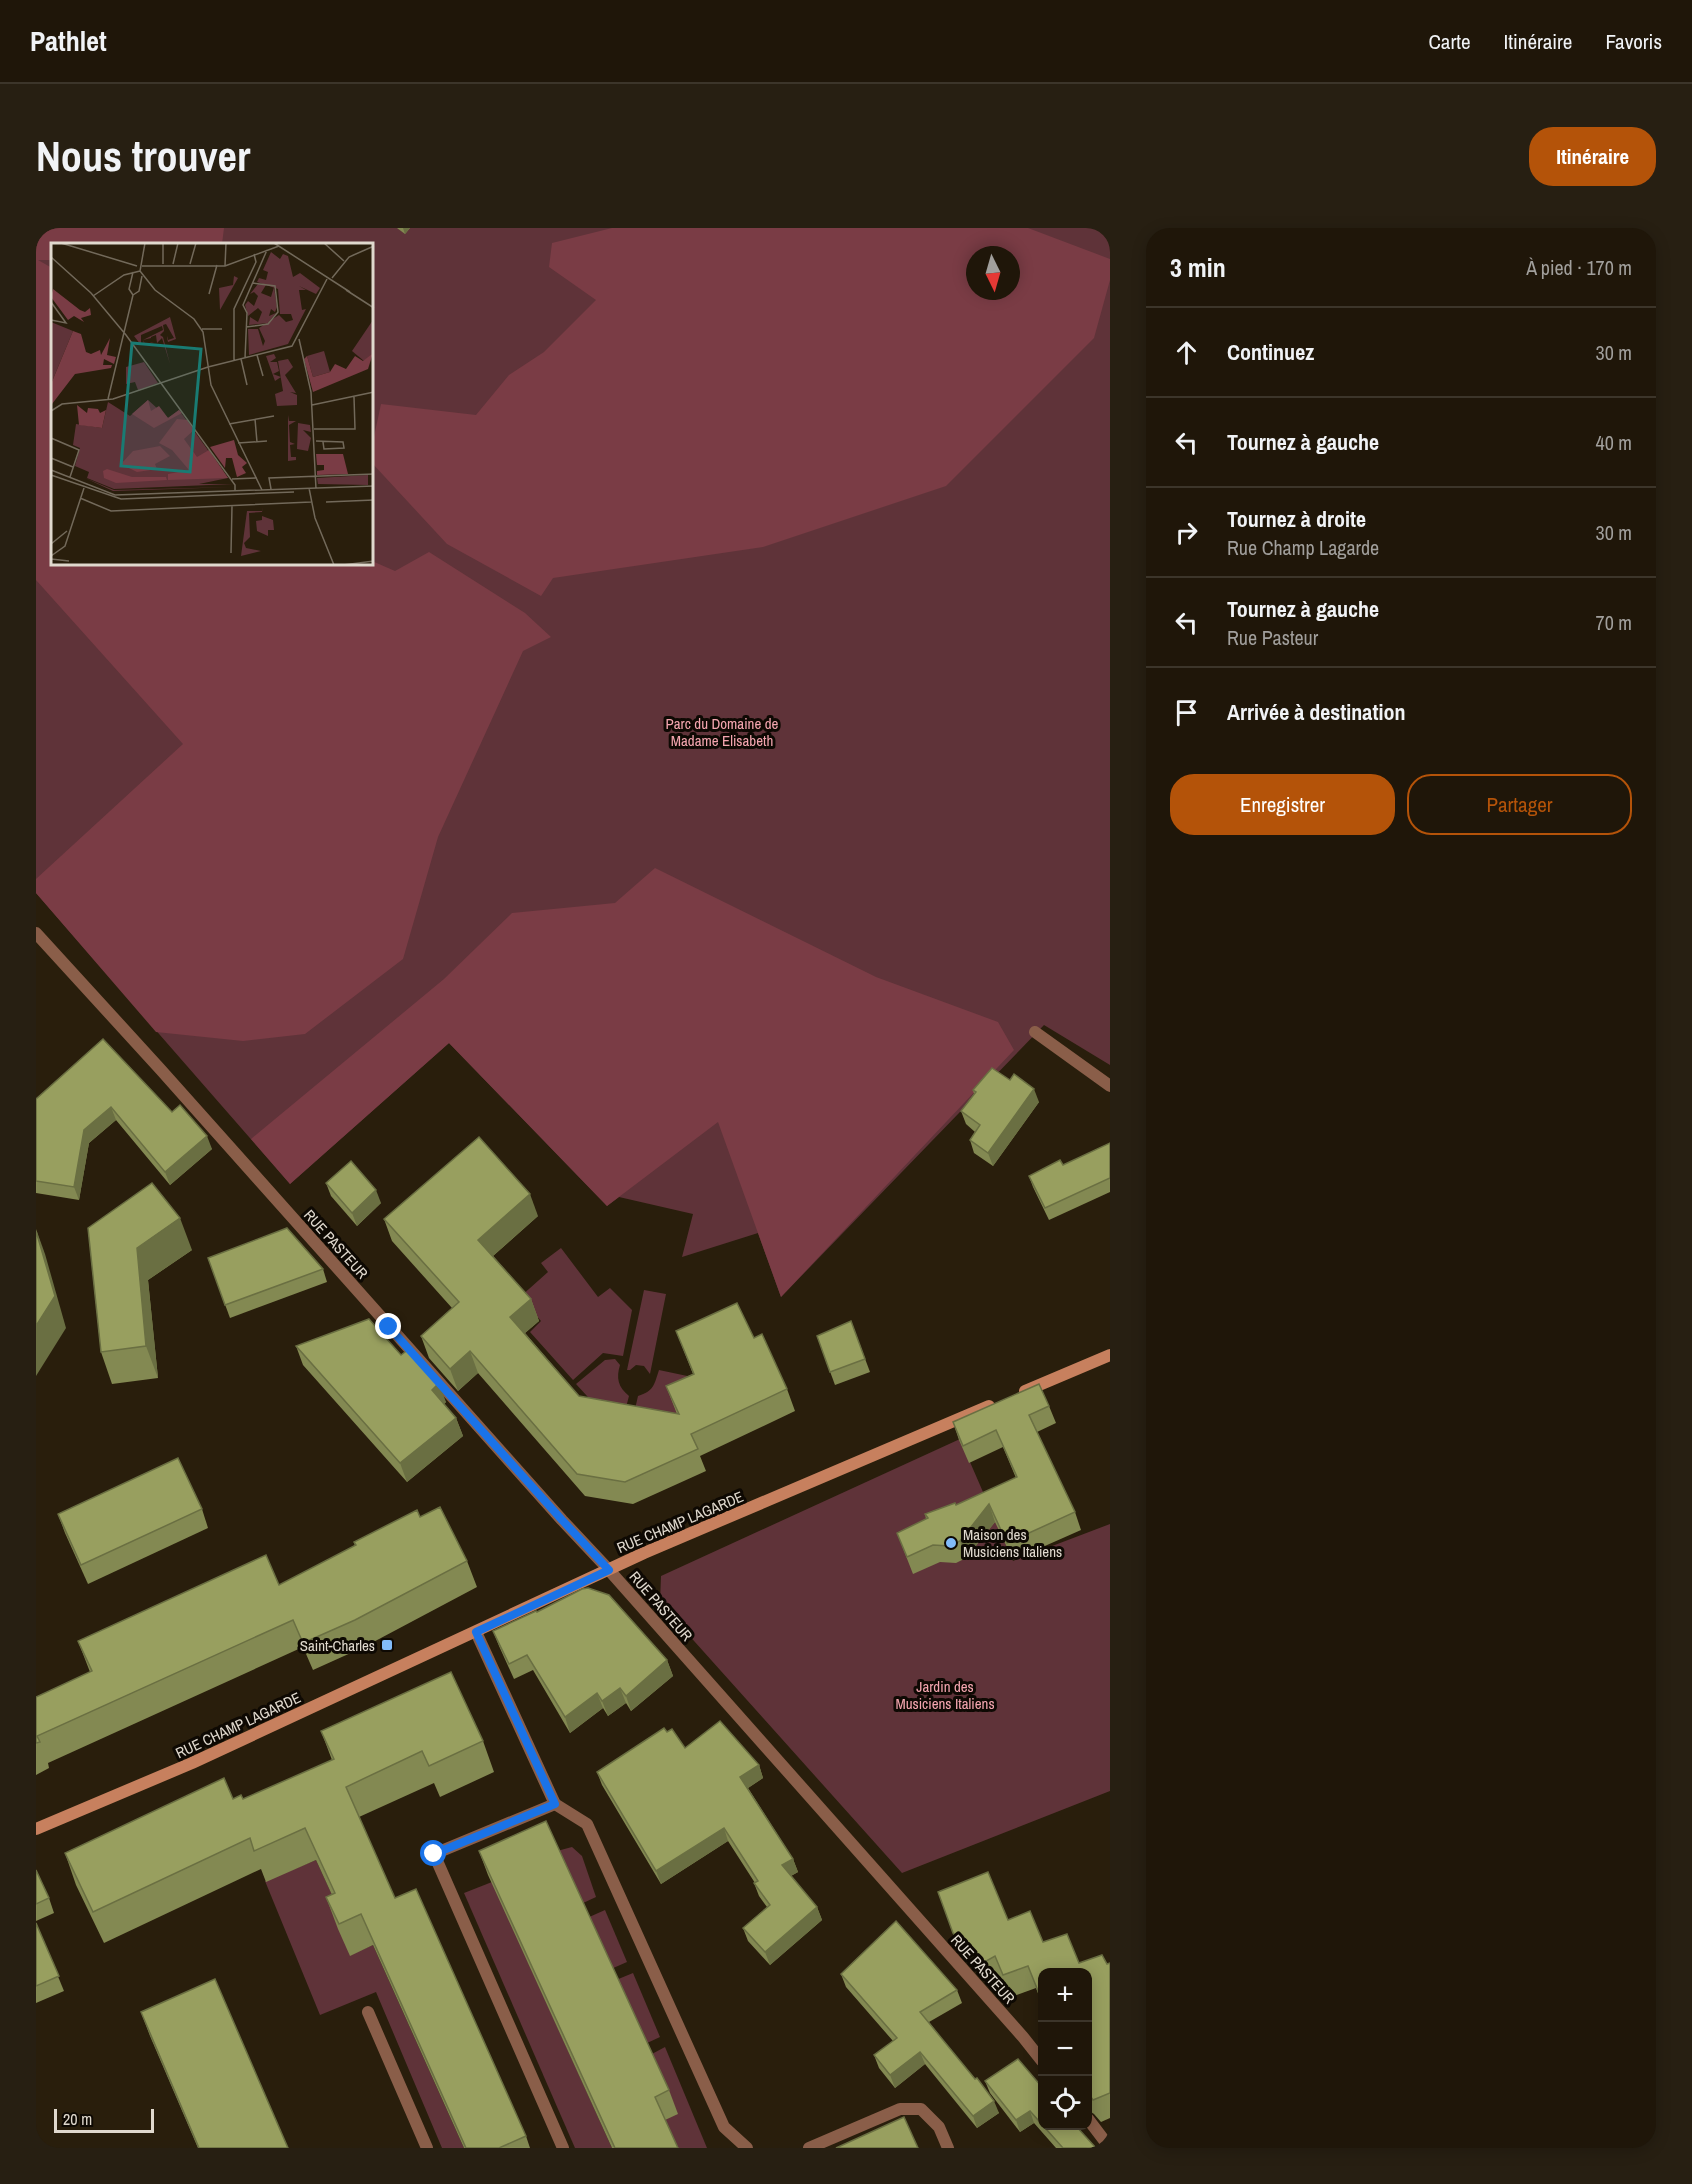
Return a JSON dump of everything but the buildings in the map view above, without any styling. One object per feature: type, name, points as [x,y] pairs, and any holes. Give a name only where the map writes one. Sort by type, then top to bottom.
[{"type":"main road","name":"RUE CHAMP LAGARDE","points":[[36,1829],[192,1763],[609,1570],[1110,1355]]},
{"type":"street","name":"RUE PASTEUR","points":[[36,933],[609,1570],[1038,2056]]},
{"type":"street","points":[[1035,1032],[1110,1086]]},
{"type":"street","points":[[476,1632],[555,1804],[587,1824],[724,2127],[747,2148]]},
{"type":"street","points":[[555,1804],[434,1854],[563,2148]]},
{"type":"street","points":[[368,2012],[427,2148]]},
{"type":"street","points":[[809,2148],[900,2109],[921,2109],[939,2127],[948,2148]]},
{"type":"street","points":[[1092,2124],[1110,2148]]},
{"type":"green space","name":"Parc du Domaine de Madame Elisabeth","points":[[36,228],[1110,228],[1110,1065],[1044,1025],[781,1297],[758,1233],[682,1257],[693,1214],[619,1197],[607,1206],[449,1043],[290,1184],[36,893]]},
{"type":"green space","points":[[561,1248],[598,1297],[610,1288],[632,1310],[623,1356],[603,1353],[573,1380],[530,1332],[541,1321],[520,1297],[548,1272],[541,1263]]},
{"type":"green space","points":[[644,1290],[666,1294],[650,1374],[644,1366],[636,1365],[627,1370]]},
{"type":"green space","points":[[615,1359],[620,1365],[619,1382],[629,1396],[624,1415],[598,1408],[576,1384],[605,1360]]},
{"type":"green space","points":[[659,1370],[692,1377],[678,1417],[633,1418],[638,1396],[653,1387]]},
{"type":"green space","name":"Jardin des Musiciens Italiens","points":[[960,1439],[1013,1561],[1110,1524],[1110,1791],[902,1873],[660,1603],[661,1576]]},
{"type":"green space","points":[[572,1847],[582,1856],[596,1897],[581,1904],[557,1851]]},
{"type":"green space","points":[[316,1860],[346,1925],[350,1955],[373,1945],[464,2148],[442,2148],[376,1992],[320,2015],[265,1881]]},
{"type":"green space","points":[[492,1882],[612,2148],[575,2148],[464,1893]]},
{"type":"green space","points":[[605,1910],[627,1962],[611,1969],[587,1918]]},
{"type":"green space","points":[[633,1973],[660,2037],[645,2044],[616,1980]]},
{"type":"green space","points":[[665,2047],[707,2148],[676,2148],[663,2121],[650,2055]]},
{"type":"shaded area","points":[[36,228],[224,228],[222,243],[51,243],[51,260],[38,260],[51,267],[51,566],[374,566],[374,562],[395,571],[429,552],[525,613],[551,637],[523,651],[438,837],[403,959],[305,1034],[243,1041],[156,1032],[36,893],[36,879],[183,744],[36,580]]},
{"type":"shaded area","points":[[612,228],[1028,228],[1110,259],[1110,280],[1094,338],[946,486],[763,547],[553,578],[541,596],[447,544],[374,465],[374,437],[381,404],[476,415],[509,375],[544,352],[596,300],[549,267],[552,243]]},
{"type":"shaded area","points":[[655,868],[876,977],[998,1022],[1014,1050],[781,1297],[718,1122],[607,1206],[449,1043],[290,1184],[251,1139],[444,979],[512,913],[615,903]]},
{"type":"place","name":"Maison des Musiciens Italiens","points":[[951,1543]]},
{"type":"place","name":"Saint-Charles","points":[[387,1645]]},
{"type":"route","points":[[389,1327],[609,1570],[476,1632],[555,1804],[434,1854]]}]
